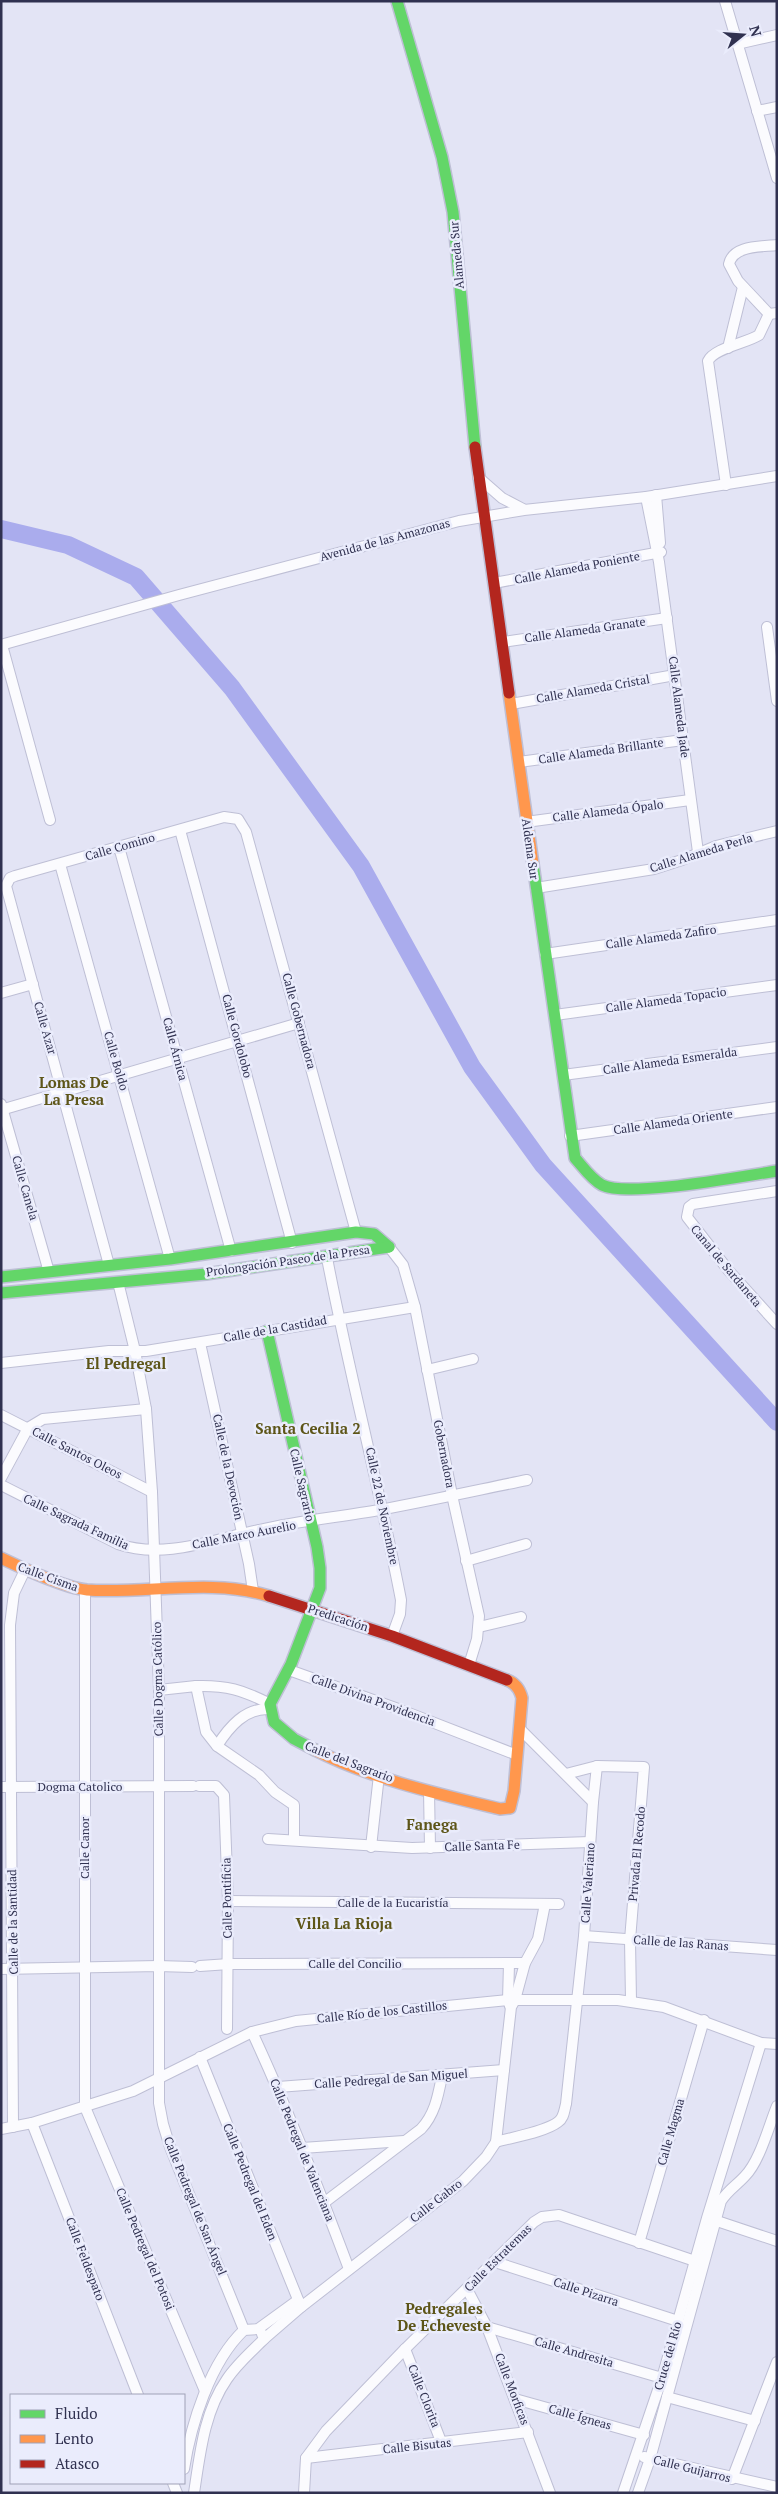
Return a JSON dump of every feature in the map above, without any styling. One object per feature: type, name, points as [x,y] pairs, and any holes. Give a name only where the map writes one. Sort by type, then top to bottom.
[{"type":"street","name":"Alameda Sur","points":[[397,1],[442,157],[453,212],[478,477],[484,515]]},
{"type":"street","points":[[725,1],[777,178]]},
{"type":"street","points":[[737,44],[777,35]]},
{"type":"street","points":[[757,111],[777,107]]},
{"type":"street","points":[[726,484],[708,366],[710,358],[759,335],[773,313],[744,287],[730,270],[729,264],[733,254],[752,248],[777,245]]},
{"type":"street","points":[[728,348],[744,287]]},
{"type":"street","name":"Avenida de las Amazonas","points":[[2,645],[397,536],[484,515],[651,496],[777,476]]},
{"type":"street","points":[[478,477],[502,498],[524,510]]},
{"type":"street","name":"Calle Alameda Jade","points":[[651,496],[698,852]]},
{"type":"street","name":"Aldema Sur","points":[[484,515],[503,642],[526,822],[555,1015],[570,1136],[575,1158],[591,1177],[609,1188],[624,1190],[777,1171]]},
{"type":"street","name":"Calle Alameda Poniente","points":[[494,584],[659,555]]},
{"type":"street","name":"Calle Alameda Granate","points":[[503,642],[667,618]]},
{"type":"street","points":[[767,627],[777,701]]},
{"type":"street","points":[[2,645],[50,820]]},
{"type":"street","name":"Calle Alameda Cristal","points":[[511,704],[675,675]]},
{"type":"street","name":"Calle Alameda Brillante","points":[[519,762],[683,740]]},
{"type":"street","name":"Calle Alameda Ópalo","points":[[526,822],[690,800]]},
{"type":"street","name":"Calle Comino","points":[[10,878],[231,817]]},
{"type":"street","name":"Calle Gobernadora","points":[[231,817],[238,819],[246,832],[356,1232]]},
{"type":"street","name":"Calle Gordolobo","points":[[180,830],[292,1243]]},
{"type":"street","name":"Calle Alameda Perla","points":[[536,888],[654,869],[738,839],[777,831]]},
{"type":"street","name":"Calle Árnica","points":[[119,847],[231,1251]]},
{"type":"street","name":"Calle Boldo","points":[[60,864],[121,1076],[170,1259]]},
{"type":"street","name":"Calle Azar","points":[[10,878],[6,886],[6,892],[110,1265]]},
{"type":"street","name":"Calle Alameda Zafiro","points":[[545,954],[777,920]]},
{"type":"street","points":[[1,993],[32,984]]},
{"type":"street","name":"Calle Alameda Topacio","points":[[555,1015],[777,985]]},
{"type":"street","points":[[2,1108],[121,1076],[300,1023]]},
{"type":"street","name":"Calle Alameda Esmeralda","points":[[563,1075],[777,1047]]},
{"type":"street","name":"Calle Canela","points":[[2,1108],[49,1272]]},
{"type":"street","name":"Calle Alameda Oriente","points":[[570,1136],[777,1108]]},
{"type":"street","name":"Canal de Sardaneta","points":[[777,1191],[693,1204],[687,1212],[689,1222],[728,1271],[777,1324]]},
{"type":"street","name":"Prolongación Paseo de la Presa","points":[[1,1277],[170,1259],[292,1243],[356,1232],[374,1234],[389,1247]]},
{"type":"street","name":"Prolongación Paseo de la Presa","points":[[1,1293],[118,1282],[327,1258],[389,1247]]},
{"type":"street","name":"Gobernadora","points":[[389,1247],[403,1265],[415,1306],[479,1627],[469,1665]]},
{"type":"street","name":"Calle 22 de Noviembre","points":[[327,1258],[338,1318],[384,1509],[401,1600],[400,1614],[392,1636]]},
{"type":"street","name":"Calle Dogma Católico","points":[[118,1282],[135,1351],[146,1409],[152,1492],[159,1690],[158,2079]]},
{"type":"street","name":"Calle de la Castidad","points":[[1,1363],[109,1350],[135,1351],[200,1343],[415,1306]]},
{"type":"street","name":"Calle Sagrario","points":[[267,1331],[310,1522],[321,1580],[318,1595],[310,1609]]},
{"type":"street","name":"Calle de la Devoción","points":[[200,1343],[243,1535],[253,1591]]},
{"type":"street","points":[[427,1370],[473,1359]]},
{"type":"street","points":[[1,1478],[28,1428],[43,1419],[146,1409]]},
{"type":"street","name":"Calle Santos Oleos","points":[[1,1415],[152,1492]]},
{"type":"street","name":"Calle Marco Aurelio","points":[[153,1551],[220,1541],[258,1530],[384,1509],[527,1480]]},
{"type":"street","name":"Calle Sagrada Familia","points":[[1,1486],[118,1544],[130,1548],[153,1551]]},
{"type":"street","points":[[466,1561],[526,1544]]},
{"type":"street","name":"Calle Cisma","points":[[1,1558],[25,1570],[85,1590],[156,1588]]},
{"type":"street","name":"Calle de la Santidad","points":[[13,2127],[14,1969],[6,1787],[11,1607],[14,1593],[25,1570]]},
{"type":"street","name":"Predicación","points":[[156,1588],[219,1588],[253,1591],[392,1636],[469,1665],[512,1682],[520,1691],[522,1698],[521,1730]]},
{"type":"street","name":"Calle Canor","points":[[85,1590],[85,2106]]},
{"type":"street","points":[[269,1707],[289,1670],[310,1609]]},
{"type":"street","points":[[479,1627],[521,1617]]},
{"type":"street","name":"Calle Divina Providencia","points":[[289,1670],[401,1710],[517,1755]]},
{"type":"street","points":[[159,1690],[220,1685],[251,1694],[269,1707]]},
{"type":"street","points":[[196,1686],[206,1732],[218,1746],[259,1775],[275,1792],[291,1802],[295,1809],[294,1840]]},
{"type":"street","points":[[218,1746],[230,1727],[249,1713],[269,1707]]},
{"type":"street","name":"Calle del Sagrario","points":[[269,1707],[272,1723],[302,1745],[379,1775],[429,1791],[505,1810],[511,1806],[517,1755]]},
{"type":"street","points":[[517,1755],[521,1730]]},
{"type":"street","points":[[521,1730],[593,1802]]},
{"type":"street","points":[[566,1774],[597,1766]]},
{"type":"street","name":"Privada El Recodo","points":[[597,1766],[644,1768],[630,1940],[631,2001]]},
{"type":"street","name":"Calle Valeriano","points":[[496,2142],[548,2127],[558,2122],[563,2116],[584,1936],[597,1766]]},
{"type":"street","points":[[371,1847],[379,1775]]},
{"type":"street","name":"Calle Pontificia","points":[[159,1787],[216,1786],[224,1795],[228,1901],[227,2029]]},
{"type":"street","name":"Dogma Catolico","points":[[6,1787],[159,1787]]},
{"type":"street","name":"Calle Santa Fe","points":[[429,1791],[430,1848],[590,1842]]},
{"type":"street","points":[[268,1839],[371,1847],[430,1848]]},
{"type":"street","name":"Calle de la Eucaristía","points":[[228,1901],[559,1904]]},
{"type":"street","points":[[511,2002],[525,1963],[538,1939],[545,1904]]},
{"type":"street","name":"Calle de las Ranas","points":[[584,1936],[777,1950]]},
{"type":"street","name":"Calle del Concilio","points":[[1,1969],[196,1967],[228,1964],[525,1963]]},
{"type":"street","points":[[496,2142],[511,2002],[509,1964]]},
{"type":"street","name":"Calle Río de los Castillos","points":[[1,2130],[32,2123],[132,2091],[252,2032],[296,2021],[511,2002],[631,2001],[664,2007],[704,2020],[761,2043],[777,2044]]},
{"type":"street","name":"Calle Magma","points":[[639,2243],[704,2020]]},
{"type":"street","name":"Calle Pedregal de Valenciana","points":[[252,2032],[278,2087],[325,2202],[349,2269]]},
{"type":"street","points":[[711,2220],[761,2043]]},
{"type":"street","name":"Calle Pedregal del Eden","points":[[200,2057],[300,2304]]},
{"type":"street","name":"Calle Pedregal de San Miguel","points":[[278,2087],[504,2070]]},
{"type":"street","points":[[325,2202],[430,2119],[442,2076]]},
{"type":"street","name":"Calle Pedregal de San Ángel","points":[[158,2079],[163,2124],[170,2147],[244,2330]]},
{"type":"street","name":"Calle Pedregal del Potosi","points":[[85,2106],[205,2391]]},
{"type":"street","points":[[711,2220],[721,2200],[754,2165],[777,2106]]},
{"type":"street","name":"Calle Feldespato","points":[[32,2123],[138,2394]]},
{"type":"street","points":[[302,2148],[404,2141]]},
{"type":"street","name":"Calle Gabro","points":[[258,2329],[300,2304],[349,2269],[463,2181],[486,2157],[496,2142]]},
{"type":"street","name":"Calle Estratemas","points":[[306,2458],[326,2431],[405,2349],[534,2222],[550,2215],[559,2215],[695,2261]]},
{"type":"street","points":[[711,2220],[777,2241]]},
{"type":"street","name":"Cruce del Río","points":[[623,2493],[662,2378],[695,2261],[711,2220]]},
{"type":"street","name":"Cruce del Río","points":[[638,2493],[650,2459],[667,2397],[711,2220]]},
{"type":"street","name":"Calle Pizarra","points":[[495,2262],[678,2321]]},
{"type":"street","name":"Calle Morficas","points":[[467,2288],[487,2327],[550,2493]]},
{"type":"street","name":"Calle Gabro","points":[[194,2493],[204,2432],[218,2393],[236,2367],[300,2304]]},
{"type":"street","name":"Calle Andresita","points":[[487,2327],[662,2378]]},
{"type":"street","points":[[185,2464],[193,2425],[205,2391],[230,2348],[244,2330],[250,2328],[258,2329],[264,2339]]},
{"type":"street","name":"Calle Clorita","points":[[405,2349],[442,2444]]},
{"type":"street","points":[[732,2479],[777,2362]]},
{"type":"street","points":[[667,2397],[755,2421]]},
{"type":"street","name":"Calle Ígneas","points":[[515,2399],[644,2435]]},
{"type":"street","name":"Calle Bisutas","points":[[306,2458],[442,2444],[528,2432]]},
{"type":"street","name":"Calle Guijarros","points":[[637,2456],[732,2479],[777,2487]]},
{"type":"street","points":[[304,2493],[306,2458]]},
{"type":"waterway","points":[[1,529],[68,545],[136,577],[232,688],[361,866],[472,1067],[543,1165],[777,1422]]},
{"type":"traffic: fast","points":[[397,1],[442,157],[453,212],[475,447]]},
{"type":"traffic: fast","points":[[533,864],[575,1158],[587,1173],[602,1185],[616,1188],[660,1188],[777,1171]]},
{"type":"traffic: fast","points":[[1,1277],[170,1259],[356,1232],[374,1234],[389,1247]]},
{"type":"traffic: fast","points":[[1,1293],[206,1274],[389,1247]]},
{"type":"traffic: fast","points":[[267,1331],[317,1547],[320,1568],[320,1588],[291,1664],[270,1704],[274,1722],[294,1739],[315,1750]]},
{"type":"traffic: slow","points":[[509,693],[533,864]]},
{"type":"traffic: slow","points":[[1,1558],[56,1582],[87,1590],[109,1591],[202,1587],[225,1588],[269,1596]]},
{"type":"traffic: slow","points":[[315,1750],[359,1769],[406,1785],[500,1809],[510,1808],[514,1791],[522,1698],[517,1687],[507,1680]]},
{"type":"traffic: jam","points":[[475,447],[509,693]]},
{"type":"traffic: jam","points":[[269,1596],[392,1636],[507,1680]]},
{"type":"district","name":"Lomas De La Presa","points":[[74,1092]]},
{"type":"district","name":"El Pedregal","points":[[126,1364]]},
{"type":"district","name":"Santa Cecilia 2","points":[[308,1429]]},
{"type":"district","name":"Fanega","points":[[432,1825]]},
{"type":"district","name":"Villa La Rioja","points":[[344,1924]]},
{"type":"district","name":"Pedregales De Echeveste","points":[[444,2318]]}]
